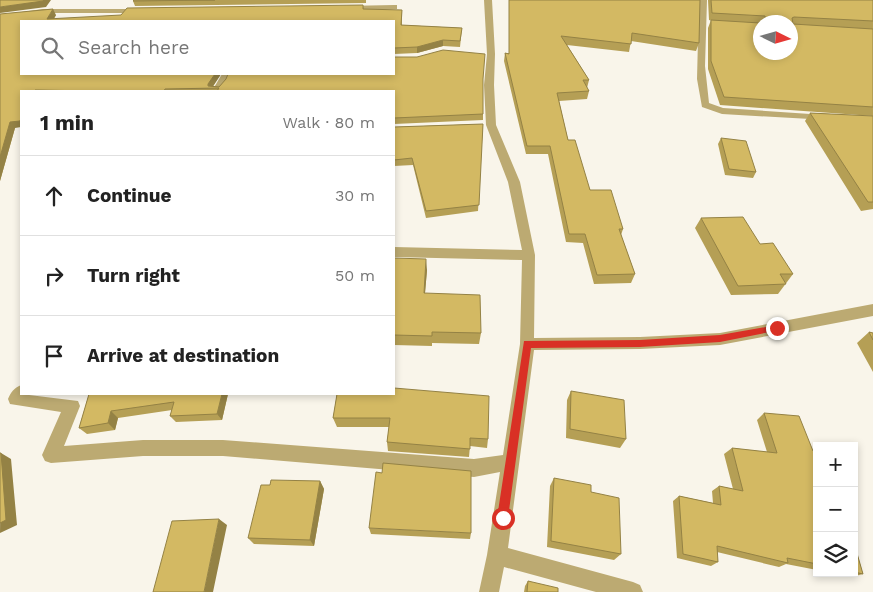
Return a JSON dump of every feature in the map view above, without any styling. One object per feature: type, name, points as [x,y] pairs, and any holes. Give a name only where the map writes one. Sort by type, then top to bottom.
[{"type":"street","points":[[488,0],[486,54],[489,85],[486,125],[514,182],[529,255],[527,344],[497,555],[489,592]]},
{"type":"street","points":[[703,0],[709,24],[700,89],[705,105],[722,111],[835,119]]},
{"type":"street","points":[[335,8],[394,7]]},
{"type":"street","points":[[0,17],[43,11],[150,11]]},
{"type":"street","points":[[217,90],[226,75]]},
{"type":"street","points":[[395,252],[529,255]]},
{"type":"street","points":[[527,344],[640,343],[720,339],[873,310]]},
{"type":"street","points":[[20,393],[16,399],[72,406],[51,455],[143,448],[223,448],[474,468],[511,462]]},
{"type":"street","points":[[497,555],[633,592]]},
{"type":"building","points":[[0,0],[44,0],[0,7]]},
{"type":"building","points":[[134,0],[215,0],[133,1]]},
{"type":"building","points":[[509,0],[700,0],[699,43],[632,33],[631,44],[561,36],[589,80],[583,80],[589,91],[557,93],[568,140],[575,140],[590,190],[611,190],[623,229],[619,229],[635,274],[597,275],[585,234],[569,234],[550,146],[527,146],[505,53],[509,54]]},
{"type":"building","points":[[711,0],[873,0],[873,21],[798,17],[798,15],[712,13]]},
{"type":"building","points":[[363,5],[363,9],[402,10],[401,25],[462,28],[460,41],[443,40],[417,47],[395,48],[395,20],[20,20],[20,75],[214,75],[208,86],[219,87],[228,75],[395,75],[395,57],[417,57],[443,50],[485,54],[483,114],[395,118],[395,90],[218,90],[219,88],[20,90],[20,121],[10,122],[0,157],[0,14],[53,9],[47,19],[121,15],[127,8]]},
{"type":"building","points":[[711,20],[753,23],[753,60],[798,60],[798,24],[873,29],[873,107],[724,97],[711,61]]},
{"type":"building","points":[[810,113],[873,116],[873,202],[868,202]]},
{"type":"building","points":[[483,124],[479,205],[426,211],[412,158],[395,160],[395,127]]},
{"type":"building","points":[[721,138],[746,141],[756,172],[729,169]]},
{"type":"building","points":[[743,217],[760,244],[773,243],[793,274],[780,274],[786,284],[738,286],[701,218]]},
{"type":"building","points":[[395,258],[426,259],[424,293],[480,295],[481,333],[432,332],[432,336],[395,335]]},
{"type":"building","points":[[395,388],[489,396],[488,439],[470,438],[470,449],[387,442],[390,418],[333,418],[337,395],[395,395]]},
{"type":"building","points":[[571,391],[624,400],[626,439],[570,429]]},
{"type":"building","points":[[89,395],[222,395],[217,414],[170,416],[174,402],[111,411],[108,423],[79,428]]},
{"type":"building","points":[[764,413],[799,416],[813,451],[813,563],[787,558],[788,563],[717,546],[718,562],[683,554],[679,496],[721,505],[719,486],[743,491],[732,448],[777,453]]},
{"type":"building","points":[[0,453],[6,520],[0,523]]},
{"type":"building","points":[[383,463],[471,471],[471,533],[369,528],[376,472],[382,473]]},
{"type":"building","points":[[554,478],[591,485],[591,492],[619,498],[621,554],[551,541]]},
{"type":"building","points":[[271,480],[320,481],[310,540],[248,538],[261,485],[270,485]]},
{"type":"building","points":[[219,519],[204,592],[153,592],[172,521]]},
{"type":"building","points":[[858,557],[863,574],[858,573]]},
{"type":"building","points":[[528,581],[558,588],[558,592],[527,592]]},
{"type":"route","points":[[503,518],[527,344],[640,343],[720,339],[777,328]]}]
